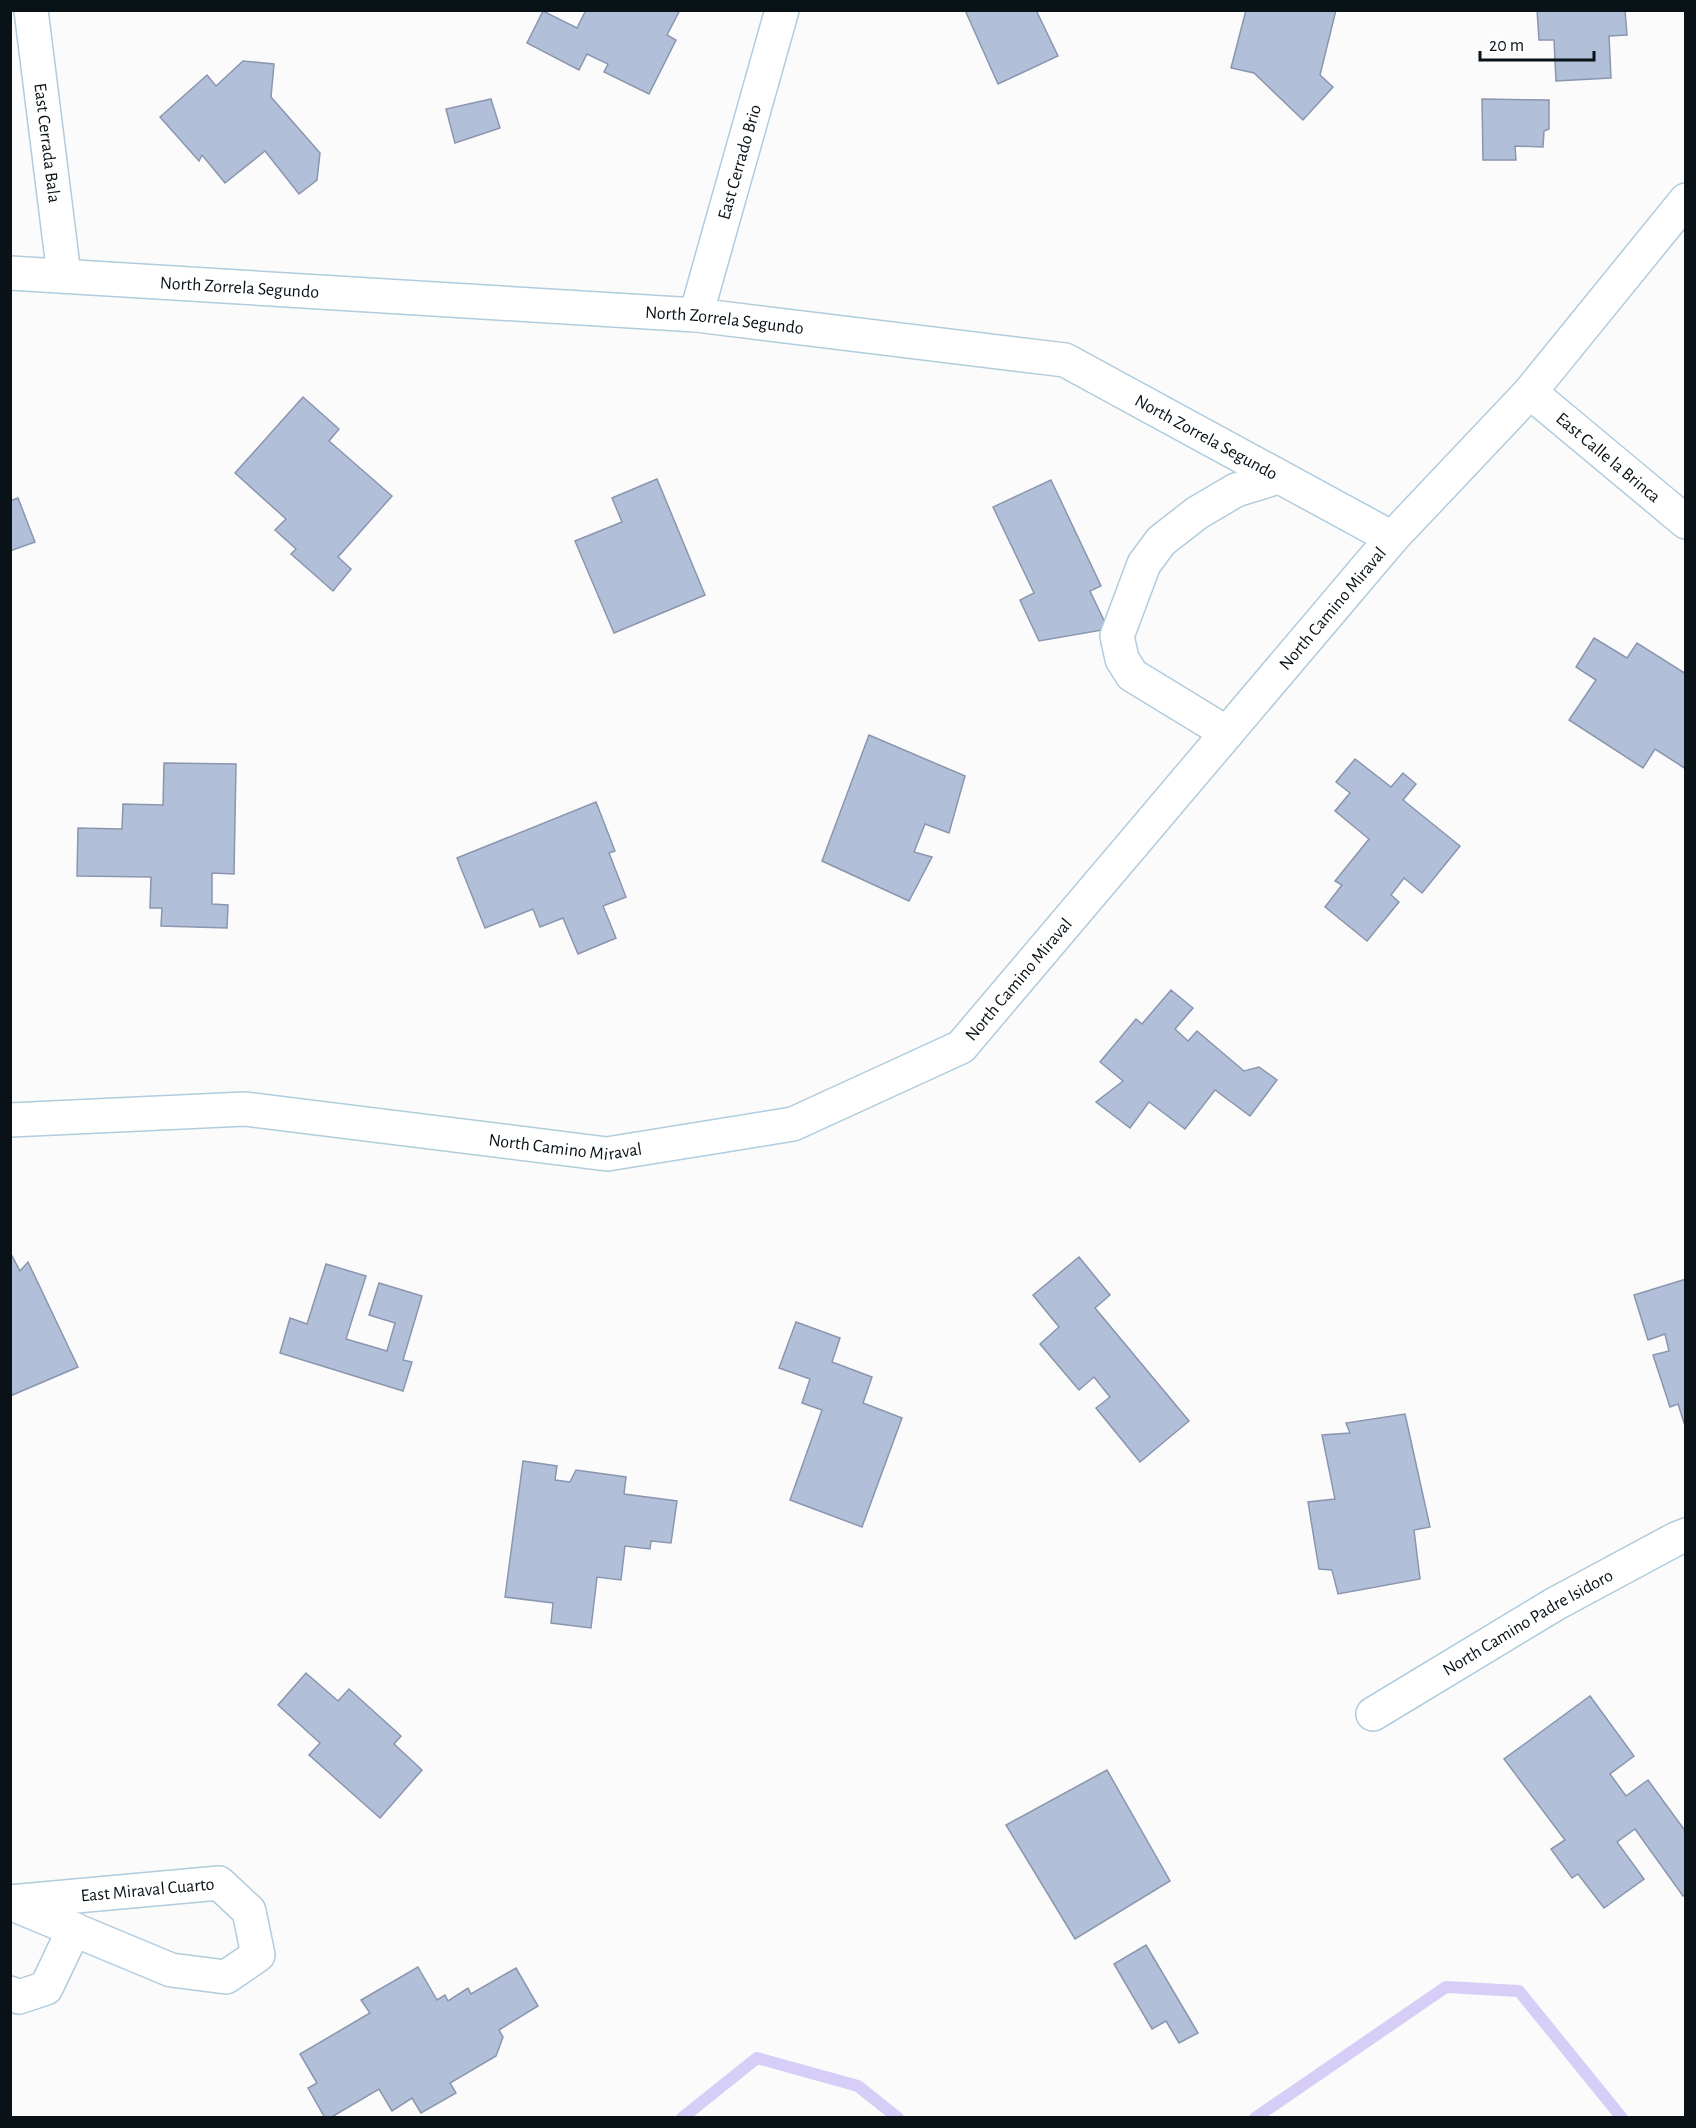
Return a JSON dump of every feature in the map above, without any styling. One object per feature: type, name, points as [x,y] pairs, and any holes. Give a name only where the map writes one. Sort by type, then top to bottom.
[{"type":"street","name":"East Cerrada Bala","points":[[31,10],[64,275]]},
{"type":"street","name":"East Cerrado Brio","points":[[696,315],[782,10]]},
{"type":"street","name":"North Camino Miraval","points":[[10,1120],[245,1109],[607,1154],[793,1124],[961,1047],[1392,538],[1530,392],[1686,200]]},
{"type":"street","name":"North Zorrela Segundo","points":[[10,273],[696,315],[1065,360],[1392,538]]},
{"type":"street","name":"East Calle la Brinca","points":[[1530,392],[1686,522]]},
{"type":"street","points":[[1227,733],[1132,675],[1122,659],[1117,636],[1144,564],[1161,541],[1197,513],[1236,490],[1278,477]]},
{"type":"street","name":"North Camino Padre Isidoro","points":[[1373,1714],[1555,1604],[1686,1535]]},
{"type":"street","name":"East Miraval Cuarto","points":[[219,1883],[249,1911],[258,1955],[226,1977],[171,1970],[10,1903],[219,1883]]},
{"type":"street","points":[[10,1993],[19,1996],[46,1988],[74,1929]]},
{"type":"building","points":[[586,10],[680,10],[667,35],[676,40],[649,94],[604,72],[608,64],[587,54],[579,70],[527,43],[543,11],[577,28]]},
{"type":"building","points":[[965,10],[1036,10],[1058,56],[998,84]]},
{"type":"building","points":[[1246,10],[1336,10],[1320,75],[1333,87],[1303,120],[1254,73],[1231,68]]},
{"type":"building","points":[[1537,10],[1625,10],[1627,35],[1609,36],[1611,78],[1556,81],[1554,40],[1539,40]]},
{"type":"building","points":[[243,61],[274,64],[271,97],[320,153],[317,180],[299,194],[265,151],[225,183],[202,155],[199,161],[160,117],[207,75],[216,86]]},
{"type":"building","points":[[491,99],[500,128],[455,143],[446,109]]},
{"type":"building","points":[[1482,99],[1549,100],[1549,129],[1544,131],[1543,147],[1515,146],[1516,160],[1483,160]]},
{"type":"building","points":[[303,397],[339,429],[329,441],[392,496],[338,557],[351,569],[333,591],[291,554],[296,549],[275,530],[286,519],[235,473]]},
{"type":"building","points":[[657,479],[705,595],[614,633],[575,541],[622,522],[612,498]]},
{"type":"building","points":[[1051,480],[1101,586],[1090,591],[1108,629],[1039,641],[1020,600],[1034,593],[993,507]]},
{"type":"building","points":[[18,498],[35,542],[10,551],[10,501]]},
{"type":"building","points":[[1594,638],[1627,658],[1637,643],[1686,674],[1686,769],[1655,749],[1643,768],[1569,720],[1596,680],[1576,667]]},
{"type":"building","points":[[869,735],[965,776],[949,833],[925,824],[914,852],[932,857],[909,901],[822,861]]},
{"type":"building","points":[[1355,759],[1391,787],[1403,773],[1416,784],[1403,800],[1460,846],[1422,893],[1404,878],[1391,895],[1399,902],[1367,941],[1325,907],[1342,885],[1335,881],[1369,839],[1335,811],[1350,793],[1336,782]]},
{"type":"building","points":[[164,763],[236,764],[234,874],[212,873],[212,904],[228,905],[227,928],[161,926],[162,908],[150,908],[151,877],[77,876],[78,828],[122,829],[123,804],[163,805]]},
{"type":"building","points":[[596,802],[615,851],[609,853],[626,897],[603,906],[616,938],[578,954],[563,918],[540,927],[533,909],[485,928],[457,858]]},
{"type":"building","points":[[1171,990],[1193,1008],[1175,1029],[1188,1041],[1197,1031],[1244,1071],[1259,1067],[1277,1080],[1250,1116],[1215,1090],[1185,1129],[1149,1102],[1130,1128],[1096,1102],[1123,1081],[1100,1062],[1136,1019],[1142,1024]]},
{"type":"building","points":[[10,1252],[20,1271],[28,1262],[78,1367],[10,1396]]},
{"type":"building","points":[[1079,1257],[1110,1295],[1095,1308],[1189,1421],[1140,1462],[1096,1408],[1110,1397],[1094,1377],[1079,1390],[1040,1344],[1059,1327],[1033,1295]]},
{"type":"building","points":[[326,1264],[366,1276],[346,1339],[387,1351],[395,1323],[369,1315],[379,1283],[422,1296],[403,1360],[412,1362],[403,1391],[280,1353],[290,1318],[307,1324]]},
{"type":"building","points":[[1686,1279],[1686,1429],[1678,1404],[1670,1407],[1653,1355],[1669,1351],[1665,1334],[1648,1340],[1634,1295]]},
{"type":"building","points":[[796,1322],[840,1338],[832,1362],[872,1377],[863,1403],[902,1418],[862,1527],[790,1500],[822,1410],[802,1403],[810,1379],[779,1368]]},
{"type":"building","points":[[1405,1414],[1430,1527],[1414,1530],[1420,1579],[1338,1594],[1332,1570],[1319,1569],[1308,1502],[1335,1499],[1322,1435],[1350,1433],[1346,1423]]},
{"type":"building","points":[[523,1461],[557,1466],[555,1480],[570,1482],[576,1470],[626,1477],[624,1494],[677,1501],[671,1543],[651,1541],[650,1549],[625,1546],[621,1580],[597,1577],[591,1628],[551,1623],[553,1603],[505,1597]]},
{"type":"building","points":[[306,1673],[338,1701],[349,1689],[401,1736],[394,1744],[422,1770],[380,1818],[309,1755],[320,1743],[278,1705]]},
{"type":"building","points":[[1590,1696],[1634,1756],[1610,1774],[1626,1796],[1648,1780],[1686,1832],[1686,1894],[1683,1896],[1635,1829],[1617,1842],[1644,1879],[1604,1908],[1578,1874],[1572,1878],[1551,1849],[1565,1840],[1504,1759]]},
{"type":"building","points":[[1107,1770],[1170,1881],[1075,1939],[1006,1825]]},
{"type":"building","points":[[1146,1945],[1198,2033],[1179,2043],[1166,2021],[1152,2029],[1114,1964]]},
{"type":"building","points":[[418,1967],[437,2000],[445,1995],[448,2001],[468,1988],[471,1994],[516,1968],[538,2006],[499,2030],[503,2037],[496,2056],[450,2083],[456,2093],[421,2113],[412,2098],[392,2111],[379,2089],[330,2118],[325,2118],[308,2088],[317,2083],[300,2054],[370,2013],[361,2000]]},
{"type":"waterway","points":[[1255,2118],[1446,1987],[1519,1991],[1622,2118]]},
{"type":"waterway","points":[[682,2118],[757,2058],[858,2086],[898,2118]]}]
